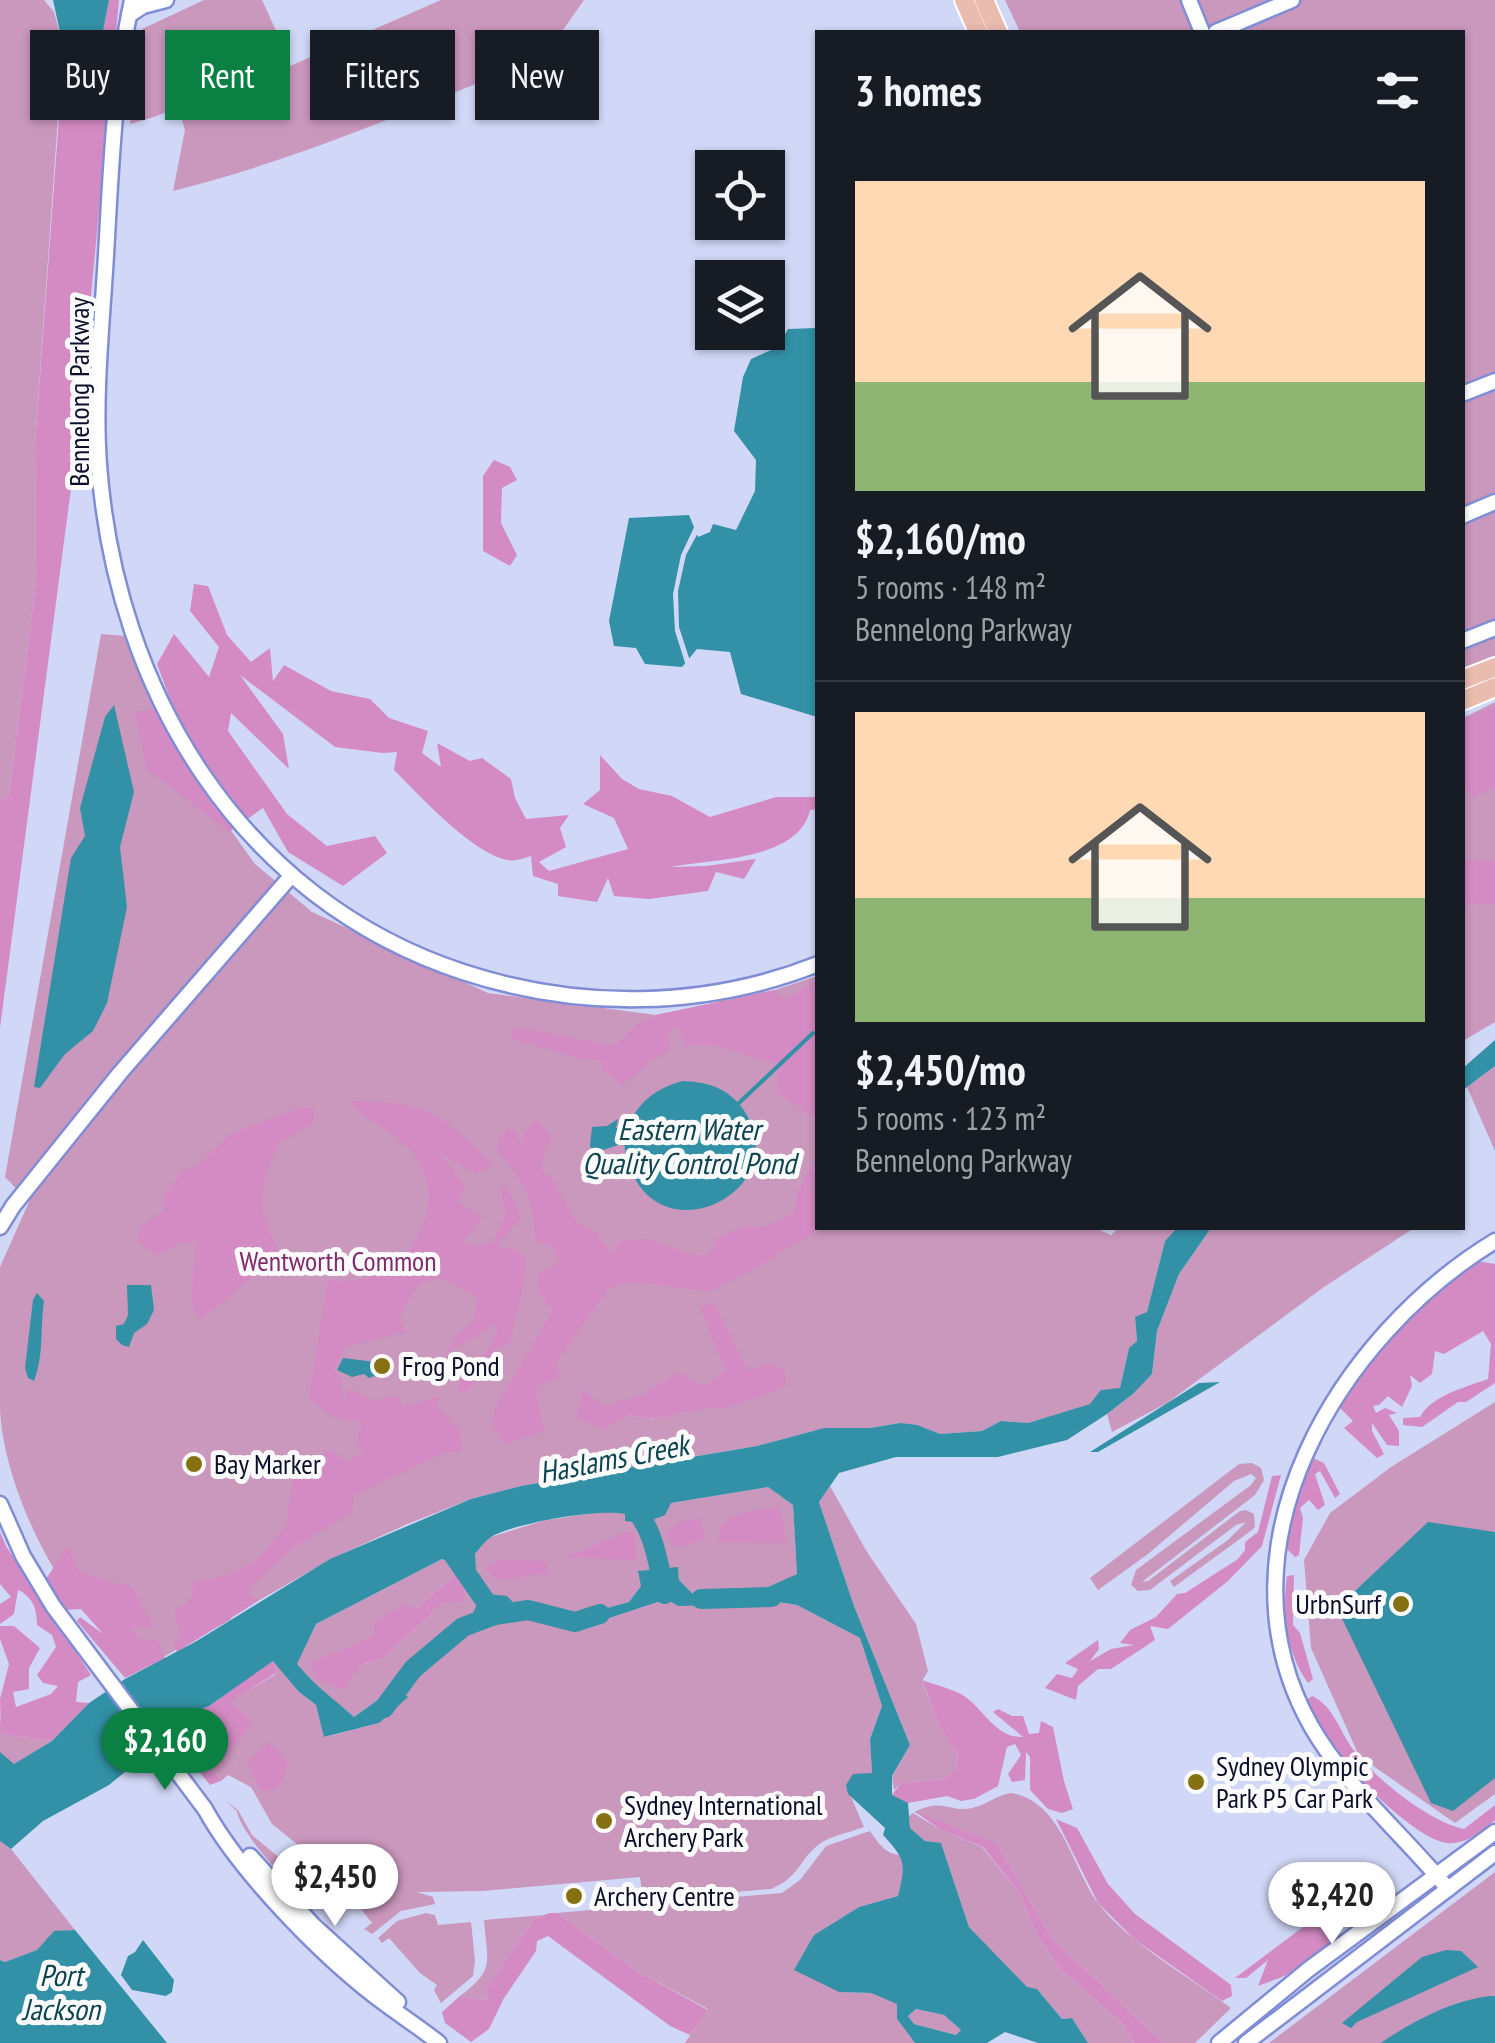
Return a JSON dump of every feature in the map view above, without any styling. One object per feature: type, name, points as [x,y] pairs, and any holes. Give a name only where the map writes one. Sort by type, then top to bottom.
[{"type":"main road","points":[[964,0],[977,30]]},
{"type":"main road","points":[[984,0],[997,30]]},
{"type":"main road","points":[[1465,679],[1495,667]]},
{"type":"main road","points":[[1465,700],[1495,687]]},
{"type":"street","points":[[130,8],[166,0]]},
{"type":"street","points":[[1189,0],[1201,30]]},
{"type":"street","points":[[1221,30],[1292,0]]},
{"type":"street","name":"Bennelong Parkway","points":[[130,8],[112,140],[99,390],[100,467],[112,559],[139,650],[172,726],[218,799],[291,876],[340,914],[401,949],[498,984],[555,994],[660,1000],[761,982],[815,965]]},
{"type":"street","points":[[1465,393],[1495,380]]},
{"type":"street","points":[[1465,515],[1495,502]]},
{"type":"street","points":[[1465,640],[1495,628]]},
{"type":"street","points":[[0,1227],[12,1206],[120,1073],[291,876]]},
{"type":"street","points":[[1448,1888],[1342,1771],[1309,1722],[1281,1644],[1276,1601],[1278,1544],[1293,1483],[1315,1432],[1362,1360],[1395,1321],[1431,1288],[1495,1241]]},
{"type":"street","points":[[0,1504],[34,1576],[204,1809],[313,1925],[382,1989],[453,2043]]},
{"type":"street","points":[[204,1809],[216,1830],[309,1934],[376,1996],[439,2043]]},
{"type":"street","points":[[1219,2043],[1309,1969],[1495,1832]]},
{"type":"street","points":[[1246,2043],[1495,1854]]},
{"type":"green space","points":[[0,0],[44,0],[54,12],[59,30],[30,30],[30,120],[58,120],[35,444],[36,582],[9,795],[0,799]]},
{"type":"green space","points":[[204,0],[262,0],[276,30],[165,30],[165,113],[145,120],[142,29]]},
{"type":"green space","points":[[441,0],[584,0],[563,30],[475,30],[475,84],[455,92],[455,30],[372,30]]},
{"type":"green space","points":[[1005,0],[1495,0],[1495,656],[1465,669],[1465,30],[1019,30]]},
{"type":"green space","points":[[310,57],[310,120],[386,120],[270,163],[173,191],[185,130],[182,120],[290,120],[290,66]]},
{"type":"green space","name":"Wentworth Common","points":[[101,634],[127,636],[174,751],[255,864],[312,912],[488,993],[656,1015],[775,990],[815,977],[815,1232],[1100,1230],[1111,1235],[1116,1230],[1175,1230],[1165,1241],[1147,1312],[1135,1318],[1137,1341],[1129,1348],[1120,1388],[1091,1404],[1028,1423],[1001,1421],[982,1431],[940,1434],[900,1423],[870,1428],[824,1428],[757,1446],[521,1486],[471,1499],[331,1559],[258,1601],[246,1591],[230,1620],[138,1671],[83,1610],[55,1570],[22,1503],[7,1454],[0,1408],[0,1267],[29,1202],[5,1177]],"holes":[[[780,1390],[656,1419],[628,1415]]]},
{"type":"green space","points":[[1495,702],[1495,1022],[1465,1040],[1465,717]]},
{"type":"green space","points":[[1495,1066],[1495,1151],[1467,1087]]},
{"type":"green space","points":[[1210,1230],[1411,1230],[1324,1287],[1167,1403],[1112,1432],[1107,1414],[1152,1374],[1157,1331],[1179,1274]]},
{"type":"green space","name":"UrbnSurf","points":[[1495,1402],[1495,1794],[1455,1823],[1359,1756],[1311,1648],[1304,1560],[1330,1513],[1391,1467]]},
{"type":"green space","points":[[1252,1463],[1261,1468],[1264,1480],[1255,1495],[1142,1582],[1240,1511],[1254,1514],[1252,1530],[1174,1587],[1170,1581],[1228,1540],[1246,1522],[1236,1525],[1150,1590],[1138,1591],[1131,1585],[1136,1570],[1251,1485],[1256,1478],[1251,1474],[1234,1481],[1148,1554],[1098,1590],[1090,1578],[1239,1464]]},
{"type":"green space","points":[[830,1486],[867,1552],[916,1624],[928,1671],[922,1681],[939,1727],[958,1754],[956,1770],[945,1779],[901,1783],[894,1790],[892,1777],[910,1745],[854,1606],[819,1502]]},
{"type":"green space","points":[[768,1487],[793,1505],[797,1574],[748,1597],[797,1605],[860,1638],[882,1706],[870,1739],[872,1773],[846,1785],[864,1827],[818,1845],[780,1885],[643,1900],[640,1877],[483,1891],[417,1892],[433,1897],[435,1904],[401,1911],[372,1934],[364,1929],[372,1923],[333,1873],[272,1824],[251,1787],[228,1775],[221,1781],[202,1759],[225,1758],[251,1722],[230,1701],[276,1674],[273,1660],[299,1692],[316,1705],[325,1737],[379,1723],[396,1687],[354,1717],[296,1665],[316,1624],[442,1559],[475,1570],[475,1554],[488,1538],[542,1521],[611,1510],[626,1514]],"holes":[[[678,1568],[679,1580],[693,1594],[728,1594],[667,1599],[585,1626],[579,1616],[629,1602],[641,1586]],[[454,1576],[444,1602],[383,1659],[361,1665],[373,1636],[414,1610]]]},
{"type":"green space","points":[[0,1716],[2,1734],[52,1741],[13,1765],[0,1752]]},
{"type":"green space","points":[[1011,1793],[1028,1799],[1054,1822],[1098,1903],[1125,1932],[1231,2008],[1195,2043],[1163,2043],[1051,1937],[996,1842],[914,1812],[939,1805],[972,1808]]},
{"type":"green space","points":[[225,1801],[238,1810],[252,1835],[292,1868],[292,1875],[322,1892],[317,1899],[320,1904],[298,1890],[271,1864],[248,1834],[237,1811]]},
{"type":"green space","points":[[913,1813],[982,1847],[1018,1891],[1039,1939],[1061,1970],[1122,2023],[1134,2043],[1088,2043],[1072,2018],[1062,2019],[1037,1989],[1027,1988],[969,1927],[941,1844],[925,1841],[910,1828],[909,1816]]},
{"type":"green space","points":[[870,1831],[887,1850],[901,1855],[905,1867],[898,1896],[859,1907],[814,1935],[803,1957],[839,1992],[871,1993],[898,2004],[897,2019],[915,2043],[685,2043],[708,2009],[635,1970],[557,1913],[782,1893],[800,1880],[826,1846]]},
{"type":"green space","points":[[0,1841],[11,1849],[75,1930],[54,1932],[37,1950],[5,1962],[0,1960]]},
{"type":"green space","points":[[1495,1872],[1495,2043],[1269,2043]]},
{"type":"green space","points":[[426,1913],[435,1915],[438,1925],[471,1922],[473,1976],[441,2003],[434,1990],[437,1985],[420,1973],[389,1938],[382,1943],[378,1938],[397,1921]]},
{"type":"green space","points":[[543,1915],[534,1919],[487,1987],[490,2000],[460,1996],[479,1979],[487,1964],[484,1920]]},
{"type":"green space","points":[[916,2009],[944,2015],[961,2030],[956,2035],[914,2024],[908,2016]]},
{"type":"shaded area","points":[[109,0],[119,0],[116,30],[103,30]]},
{"type":"shaded area","points":[[59,120],[108,120],[77,443],[0,1028],[0,799],[9,795],[36,582],[35,444]]},
{"type":"shaded area","points":[[494,460],[510,467],[517,480],[502,488],[501,523],[517,555],[510,566],[483,551],[483,476]]},
{"type":"shaded area","points":[[194,584],[208,586],[227,635],[251,662],[270,648],[273,681],[284,665],[331,691],[370,699],[389,718],[428,731],[422,753],[441,767],[437,743],[470,761],[482,758],[511,779],[526,819],[569,815],[560,828],[566,847],[539,862],[549,871],[628,849],[614,818],[583,804],[600,790],[600,755],[622,779],[639,789],[672,796],[710,817],[776,797],[815,797],[815,809],[810,810],[802,827],[789,839],[771,848],[751,855],[670,867],[756,859],[744,879],[716,872],[708,891],[649,899],[614,896],[608,878],[597,902],[558,896],[558,884],[533,876],[531,856],[510,860],[493,855],[447,822],[394,770],[397,752],[335,747],[240,675],[283,734],[289,769],[231,713],[228,731],[287,814],[327,846],[375,836],[387,853],[343,886],[288,852],[263,808],[229,832],[147,769],[135,712],[173,707],[157,664],[174,634],[209,677],[219,647],[190,611]]},
{"type":"shaded area","points":[[1495,706],[1495,788],[1472,797],[1465,789],[1465,718]]},
{"type":"shaded area","points":[[1465,859],[1495,862],[1495,904],[1471,903],[1465,908]]},
{"type":"shaded area","points":[[815,981],[815,1119],[777,1092],[778,1063],[709,1045],[685,1047],[679,1028],[673,1026],[667,1036],[670,1050],[623,1085],[601,1069],[604,1061],[570,1056],[510,1038],[515,1027],[615,1046],[636,1025],[656,1015],[775,990],[786,999]]},
{"type":"shaded area","points":[[352,1101],[399,1104],[432,1114],[459,1132],[493,1165],[475,1174],[438,1151],[465,1186],[459,1202],[483,1217],[463,1241],[473,1246],[492,1243],[506,1214],[501,1190],[506,1184],[521,1219],[499,1242],[503,1250],[509,1246],[526,1257],[510,1343],[494,1349],[494,1373],[487,1373],[464,1393],[458,1390],[465,1366],[483,1357],[498,1331],[495,1324],[445,1355],[456,1337],[474,1321],[477,1298],[450,1283],[431,1280],[415,1290],[400,1318],[405,1332],[346,1347],[333,1369],[341,1378],[344,1398],[351,1388],[373,1401],[398,1396],[403,1406],[439,1397],[436,1406],[459,1430],[462,1452],[445,1453],[354,1495],[352,1513],[294,1547],[247,1590],[258,1601],[177,1652],[174,1644],[180,1634],[175,1612],[190,1600],[195,1582],[228,1575],[257,1560],[287,1525],[298,1456],[311,1463],[333,1450],[347,1462],[363,1452],[357,1441],[362,1422],[333,1417],[309,1399],[328,1279],[352,1281],[394,1264],[411,1248],[428,1206],[427,1183],[418,1160],[396,1137],[353,1106]]},
{"type":"shaded area","points":[[314,1107],[313,1123],[280,1143],[266,1173],[263,1211],[280,1254],[201,1320],[191,1304],[196,1243],[181,1242],[158,1256],[138,1240],[140,1228],[165,1209],[161,1201],[182,1172],[197,1166],[231,1134],[299,1108]]},
{"type":"shaded area","points":[[537,1120],[552,1137],[543,1153],[542,1172],[551,1178],[576,1221],[594,1231],[612,1253],[621,1241],[645,1239],[695,1255],[709,1255],[718,1237],[744,1227],[768,1226],[795,1213],[797,1192],[815,1161],[816,1230],[756,1268],[710,1291],[632,1282],[610,1287],[556,1362],[560,1378],[535,1387],[544,1432],[505,1444],[492,1425],[495,1409],[553,1310],[538,1291],[538,1274],[560,1262],[552,1247],[536,1240],[526,1191],[497,1151],[500,1137],[509,1128],[516,1132],[521,1146],[525,1131]]},
{"type":"shaded area","points":[[1471,1260],[1495,1264],[1495,1383],[1422,1427],[1403,1425],[1403,1418],[1420,1417],[1441,1397],[1488,1379],[1491,1344],[1483,1331],[1444,1354],[1435,1351],[1432,1374],[1420,1383],[1410,1375],[1412,1386],[1402,1407],[1388,1396],[1373,1406],[1376,1413],[1385,1408],[1397,1413],[1389,1415],[1399,1431],[1399,1446],[1387,1445],[1372,1423],[1384,1454],[1377,1458],[1344,1428],[1353,1421],[1337,1405],[1395,1332]]},
{"type":"shaded area","points":[[713,1302],[748,1371],[767,1365],[784,1369],[787,1387],[720,1410],[711,1407],[656,1419],[628,1415],[603,1430],[577,1416],[583,1390],[604,1406],[645,1394],[678,1373],[705,1386],[725,1370],[700,1307]]},
{"type":"shaded area","points":[[1313,1458],[1324,1463],[1340,1494],[1335,1498],[1320,1471],[1315,1474],[1325,1505],[1318,1510],[1309,1500],[1300,1508],[1303,1518],[1299,1555],[1295,1557],[1285,1547],[1296,1496]]},
{"type":"shaded area","points":[[1281,1475],[1262,1546],[1228,1581],[1168,1629],[1150,1626],[1155,1640],[1111,1669],[1098,1669],[1078,1686],[1076,1700],[1045,1688],[1057,1674],[1072,1678],[1078,1669],[1065,1663],[1098,1640],[1099,1649],[1090,1661],[1111,1649],[1134,1645],[1120,1643],[1130,1630],[1156,1617],[1177,1594],[1185,1593],[1238,1559],[1245,1550],[1245,1542],[1258,1532],[1272,1476]]},
{"type":"shaded area","points":[[779,1506],[787,1543],[718,1542],[721,1526],[738,1514]]},
{"type":"shaded area","points":[[700,1519],[705,1540],[676,1548],[666,1534],[678,1522]]},
{"type":"shaded area","points":[[628,1531],[635,1532],[636,1560],[567,1557]]},
{"type":"shaded area","points":[[0,1532],[91,1675],[78,1682],[76,1702],[89,1703],[52,1741],[1,1734],[0,1699],[9,1664],[0,1626],[14,1626],[40,1648],[29,1668],[29,1689],[13,1692],[16,1707],[51,1694],[58,1686],[43,1683],[37,1675],[56,1647],[52,1635],[37,1625],[31,1600],[18,1590],[14,1614],[0,1624],[0,1604],[11,1597],[0,1584]]},
{"type":"shaded area","points":[[67,1547],[80,1573],[132,1587],[153,1626],[130,1628],[139,1640],[157,1640],[165,1658],[125,1678],[77,1621],[80,1617],[103,1634],[81,1609],[65,1610],[46,1579]]},
{"type":"shaded area","points":[[500,1560],[546,1561],[548,1573],[497,1580],[486,1569]]},
{"type":"shaded area","points":[[1294,1575],[1293,1625],[1300,1633],[1313,1679],[1308,1683],[1295,1659],[1287,1631],[1287,1576]]},
{"type":"shaded area","points":[[454,1576],[459,1577],[465,1588],[461,1602],[444,1602],[383,1659],[360,1665],[343,1690],[316,1679],[311,1663],[373,1636],[375,1622],[406,1604],[414,1610]]},
{"type":"shaded area","points":[[273,1660],[276,1673],[231,1701],[252,1723],[225,1758],[203,1759],[221,1781],[210,1785],[166,1731]]},
{"type":"shaded area","points":[[922,1680],[962,1695],[992,1724],[1014,1736],[1023,1737],[993,1712],[998,1709],[1023,1716],[1029,1734],[1039,1733],[1041,1721],[1053,1727],[1073,1809],[1062,1813],[1048,1809],[1030,1790],[1030,1757],[1026,1752],[1025,1780],[1012,1782],[1008,1774],[1021,1755],[1015,1744],[1007,1747],[998,1786],[974,1799],[961,1801],[947,1796],[908,1803],[891,1796],[901,1783],[945,1779],[956,1769],[958,1754],[939,1727]]},
{"type":"shaded area","points":[[1312,1696],[1331,1713],[1365,1763],[1420,1809],[1464,1829],[1495,1805],[1495,1820],[1473,1836],[1454,1843],[1434,1839],[1419,1830],[1385,1804],[1336,1747],[1329,1744],[1306,1700]]},
{"type":"shaded area","points":[[269,1742],[287,1762],[287,1768],[276,1787],[265,1791],[259,1790],[248,1762]]},
{"type":"shaded area","points":[[915,1812],[996,1842],[1051,1937],[1163,2043],[1134,2043],[1122,2023],[1061,1970],[1039,1939],[1018,1891],[983,1847],[941,1830]]},
{"type":"shaded area","points":[[1056,1819],[1077,1828],[1108,1884],[1135,1914],[1231,1985],[1232,1996],[1222,2001],[1134,1939],[1098,1903]]},
{"type":"shaded area","points":[[1335,1903],[1347,1912],[1314,1960],[1258,1986],[1268,1960],[1246,1978],[1235,1978]]},
{"type":"shaded area","points":[[557,1913],[635,1970],[708,2010],[690,2035],[670,2026],[548,1936],[537,1941],[536,1951],[504,1998],[489,2029],[471,2042],[445,2023],[442,2012],[460,1996],[489,2000],[487,1987],[534,1919]]},
{"type":"water","points":[[53,0],[109,0],[103,30],[60,30]]},
{"type":"water","points":[[815,328],[815,716],[741,694],[730,652],[697,649],[682,667],[645,664],[636,648],[614,646],[609,621],[629,518],[689,515],[698,537],[710,532],[713,524],[736,530],[755,491],[756,460],[734,431],[743,377],[751,359],[771,350],[785,350],[788,329]]},
{"type":"water","points":[[114,705],[134,792],[120,847],[127,907],[107,1003],[93,1031],[65,1054],[40,1088],[34,1087],[71,858],[85,836],[80,808],[105,717]]},
{"type":"water","points":[[1495,1040],[1495,1066],[1465,1088],[1465,1066]]},
{"type":"water","name":"Eastern Water Quality Control Pond","points":[[683,1081],[709,1085],[731,1096],[743,1109],[756,1140],[752,1168],[736,1190],[712,1205],[685,1210],[658,1203],[636,1181],[624,1143],[594,1153],[590,1146],[592,1127],[607,1126],[618,1119],[616,1128],[626,1129],[648,1098]]},
{"type":"water","points":[[1175,1230],[1210,1230],[1179,1274],[1157,1331],[1152,1374],[1107,1414],[1067,1440],[998,1457],[896,1457],[839,1473],[819,1502],[854,1606],[910,1745],[892,1776],[892,1795],[908,1803],[910,1828],[925,1841],[941,1843],[969,1927],[1027,1987],[1037,1989],[1062,2019],[1072,2018],[1088,2043],[1038,2043],[1005,2032],[987,2043],[915,2043],[897,2019],[897,2004],[871,1993],[839,1992],[794,1970],[814,1935],[859,1907],[898,1896],[903,1869],[896,1850],[883,1835],[885,1828],[848,1794],[846,1785],[853,1774],[872,1773],[870,1739],[882,1706],[860,1638],[797,1605],[746,1597],[797,1574],[793,1505],[768,1487],[671,1503],[665,1515],[644,1523],[625,1521],[625,1514],[597,1513],[518,1527],[485,1543],[475,1554],[476,1571],[442,1559],[316,1624],[297,1664],[354,1717],[396,1687],[408,1697],[379,1723],[324,1737],[316,1705],[299,1692],[273,1661],[209,1706],[179,1719],[159,1744],[109,1785],[43,1821],[11,1849],[0,1841],[0,1752],[14,1764],[52,1741],[89,1703],[125,1679],[195,1642],[330,1559],[471,1499],[521,1486],[757,1446],[824,1428],[870,1428],[900,1423],[940,1434],[982,1431],[1001,1421],[1028,1423],[1090,1404],[1101,1390],[1120,1388],[1129,1348],[1137,1341],[1135,1317],[1147,1312],[1165,1241]],"holes":[[[916,2009],[944,2015],[961,2030],[956,2035],[914,2024],[908,2016]]]},
{"type":"water","points":[[127,1285],[151,1285],[154,1310],[147,1324],[134,1333],[129,1347],[116,1339],[116,1326],[124,1324],[128,1315]]},
{"type":"water","points":[[37,1293],[44,1301],[41,1352],[34,1381],[28,1378],[25,1368]]},
{"type":"water","points":[[343,1358],[376,1362],[385,1372],[369,1378],[364,1374],[352,1377],[337,1370]]},
{"type":"water","points":[[1220,1382],[1098,1452],[1090,1452],[1199,1383]]},
{"type":"water","points":[[1428,1522],[1495,1532],[1495,1778],[1453,1811],[1431,1803],[1337,1608]]},
{"type":"water","points":[[678,1567],[679,1580],[693,1594],[730,1594],[717,1605],[678,1606],[667,1599],[585,1626],[575,1622],[578,1616],[629,1602],[641,1586],[638,1571]]},
{"type":"water","points":[[487,1594],[507,1596],[523,1613],[466,1632],[476,1606]]},
{"type":"water","name":"Port Jackson","points":[[75,1930],[167,2043],[0,2043],[0,1960],[5,1962],[37,1950],[54,1931]]},
{"type":"water","points":[[143,1940],[174,1980],[172,1992],[166,1996],[132,1990],[121,1975],[128,1956]]},
{"type":"water","points":[[1446,1950],[1461,1951],[1478,1967],[1351,2028],[1342,2023],[1422,1957]]},
{"type":"water","points":[[1495,1996],[1495,2043],[1381,2043],[1435,2012]]},
{"type":"pier","points":[[697,521],[700,529],[686,555],[678,591],[679,627],[691,664],[687,669],[675,631],[673,594],[681,555]]},
{"type":"waterway","points":[[739,1103],[813,1033]]},
{"type":"waterway","points":[[628,1503],[649,1533],[665,1594]]},
{"type":"waterway","points":[[448,1547],[495,1615]]},
{"type":"waterway","points":[[701,1599],[772,1597]]},
{"type":"waterway","points":[[384,1708],[413,1669],[463,1627],[495,1615],[528,1610],[575,1622],[600,1614]]},
{"type":"place","name":"Frog Pond","points":[[382,1366]]},
{"type":"place","name":"Bay Marker","points":[[194,1464]]},
{"type":"place","name":"UrbnSurf","points":[[1401,1604]]},
{"type":"place","name":"Sydney Olympic Park P5 Car Park","points":[[1196,1782]]},
{"type":"place","name":"Sydney International Archery Park","points":[[604,1821]]},
{"type":"place","name":"Archery Centre","points":[[574,1896]]},
{"type":"water label","name":"Haslams Creek","points":[[614,1459]]}]
